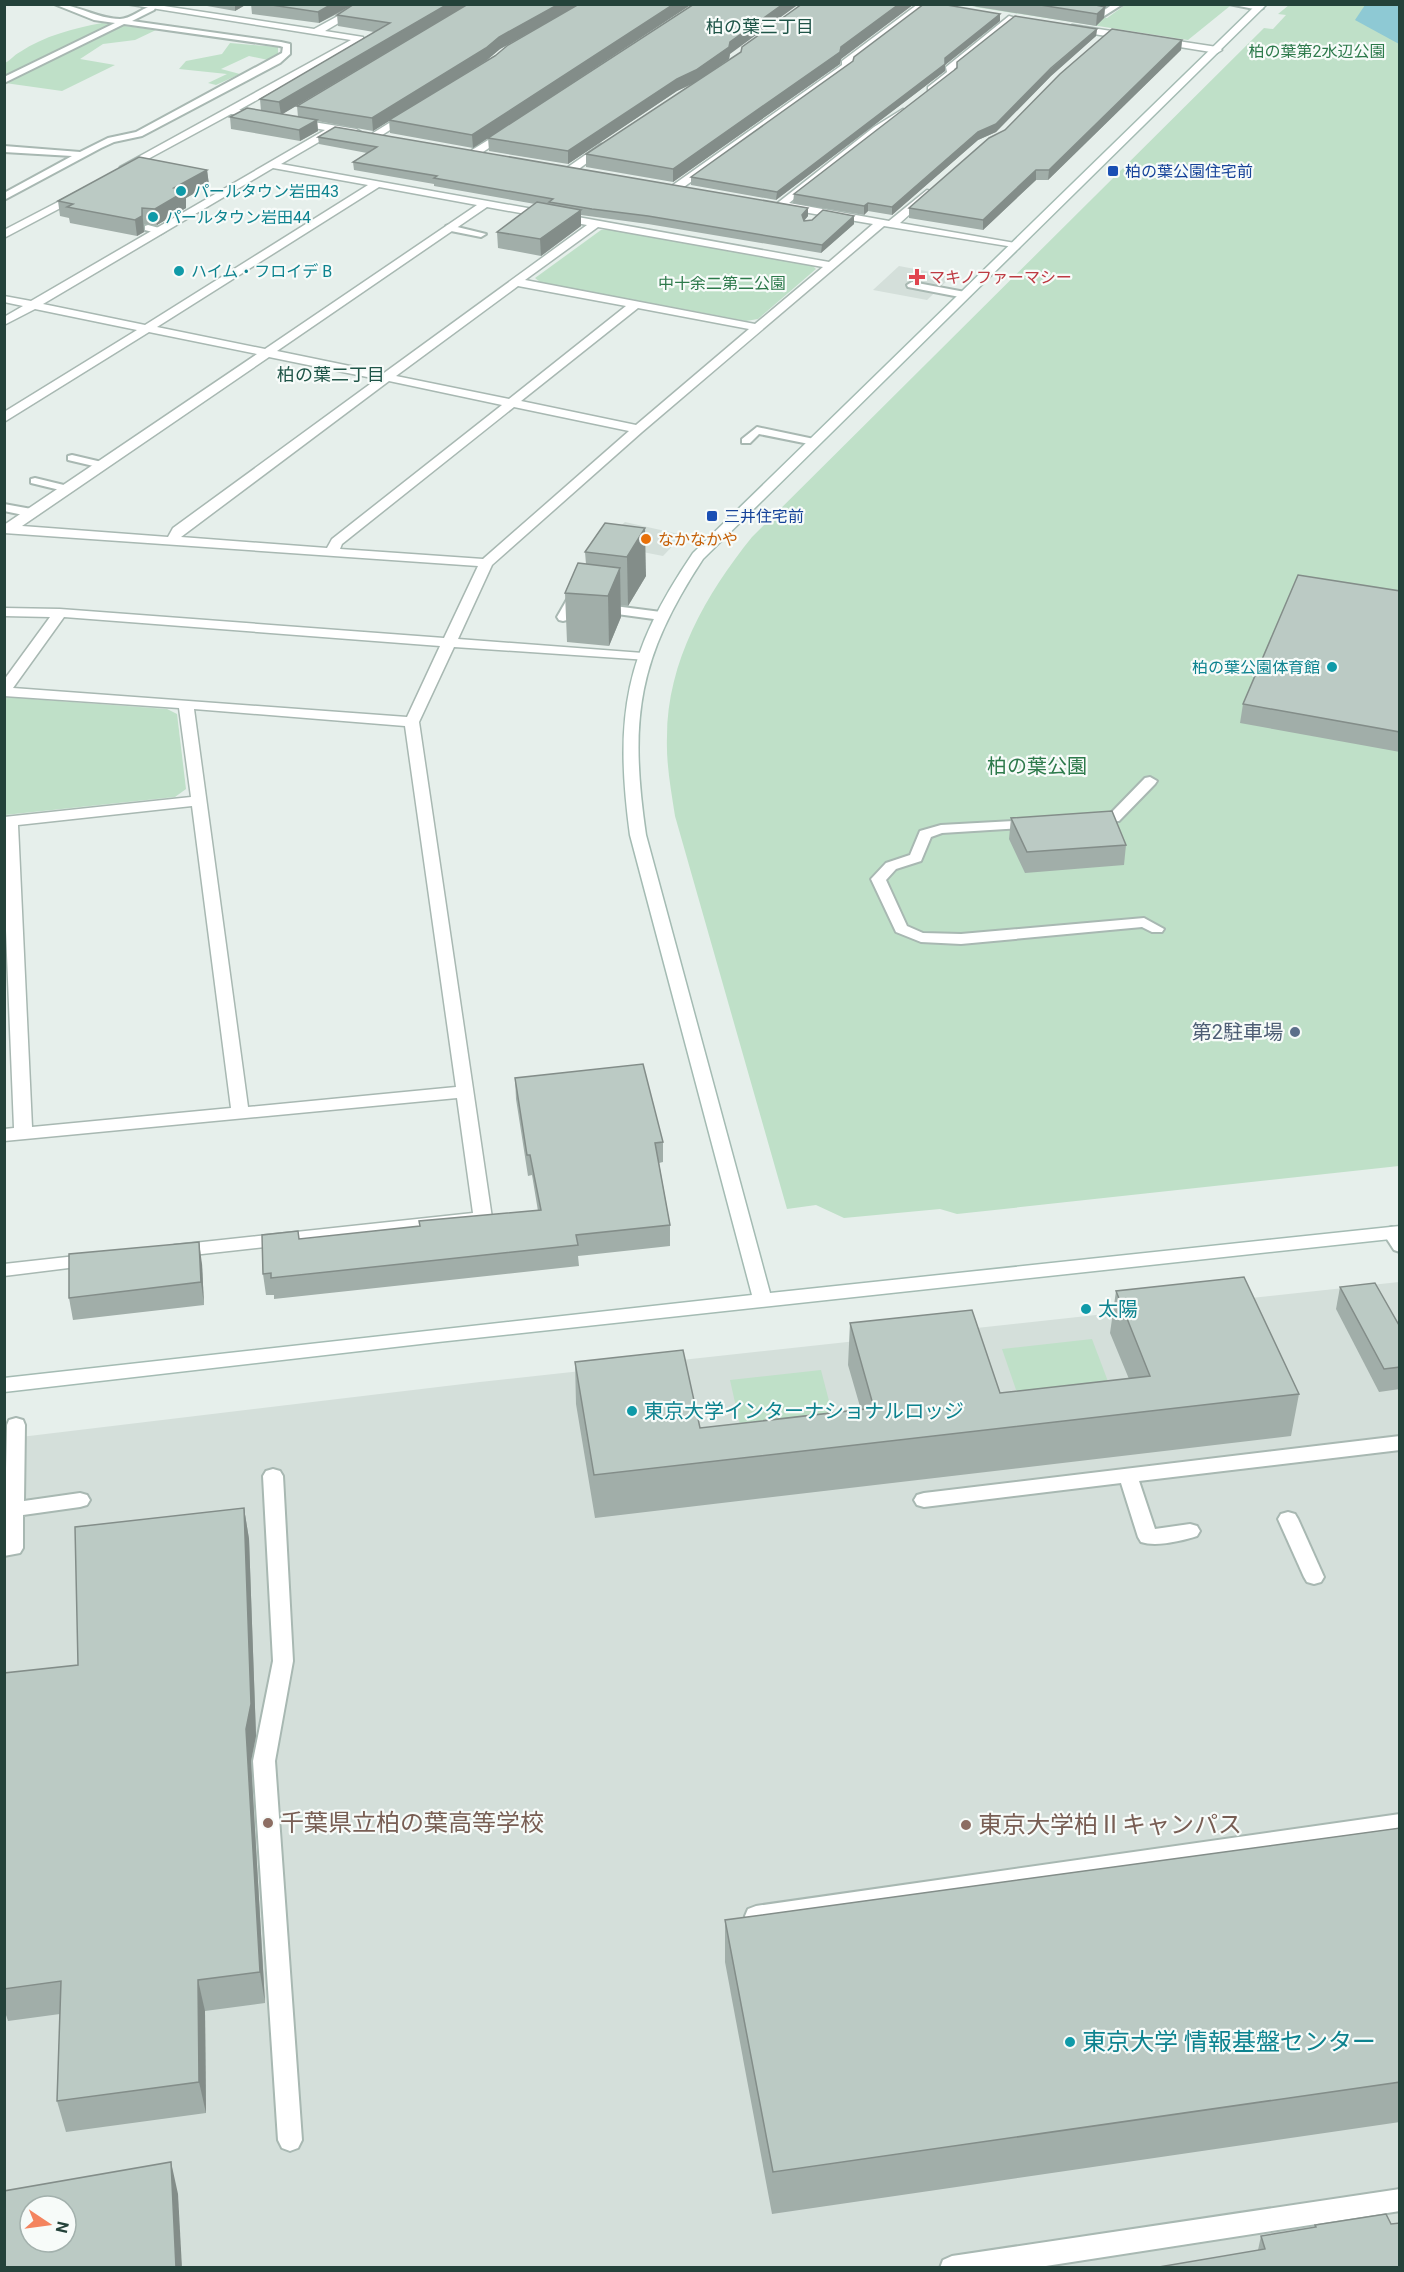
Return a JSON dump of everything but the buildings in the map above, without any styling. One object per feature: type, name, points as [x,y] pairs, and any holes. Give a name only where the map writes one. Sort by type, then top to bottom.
[{"type":"street","points":[[117,173],[360,39],[130,4]]},
{"type":"street","points":[[316,32],[367,4]]},
{"type":"street","points":[[677,187],[848,65],[845,63],[927,5]]},
{"type":"street","points":[[763,1301],[638,835],[633,803],[630,729],[633,700],[643,657],[661,616],[698,556],[1261,6]]},
{"type":"street","points":[[230,20],[249,10]]},
{"type":"street","points":[[780,205],[877,129],[896,118],[952,72],[948,69],[1017,19],[1001,17]]},
{"type":"street","points":[[1065,27],[1103,37],[1141,39]]},
{"type":"street","points":[[1152,40],[1217,50]]},
{"type":"street","points":[[376,135],[424,105]]},
{"type":"street","points":[[230,111],[272,118]]},
{"type":"street","points":[[297,112],[283,120],[398,139]]},
{"type":"street","points":[[497,156],[470,151],[514,128]]},
{"type":"street","points":[[4,322],[335,129]]},
{"type":"street","points":[[584,171],[567,168],[616,139]]},
{"type":"street","points":[[272,165],[830,265]]},
{"type":"street","points":[[153,1254],[483,1218],[412,722],[486,563],[830,265],[940,182]]},
{"type":"street","points":[[4,418],[377,184]]},
{"type":"street","points":[[666,185],[689,189]]},
{"type":"street","points":[[4,235],[86,190]]},
{"type":"street","points":[[6,529],[33,513],[486,203]]},
{"type":"street","points":[[768,203],[1015,246]]},
{"type":"street","points":[[172,541],[178,531],[596,223]]},
{"type":"street","points":[[517,282],[759,328]]},
{"type":"street","points":[[4,299],[638,429]]},
{"type":"street","points":[[332,551],[337,542],[636,304]]},
{"type":"street","points":[[6,529],[486,563]]},
{"type":"street","points":[[4,612],[60,614],[448,644],[502,644],[643,657]]},
{"type":"street","points":[[4,692],[60,614]]},
{"type":"street","points":[[4,692],[412,722]]},
{"type":"street","points":[[186,704],[240,1112]]},
{"type":"street","points":[[23,1133],[7,822],[199,801]]},
{"type":"street","points":[[4,1136],[465,1092]]},
{"type":"street","points":[[4,1385],[763,1301],[1397,1237]]},
{"type":"street","points":[[4,1270],[106,1259]]},
{"type":"lane","points":[[4,197],[79,154],[111,140],[139,134],[278,62],[286,54],[287,46],[281,44],[97,18],[58,4]]},
{"type":"lane","points":[[1076,9],[1104,14],[1119,4]]},
{"type":"lane","points":[[1233,4],[1261,6]]},
{"type":"lane","points":[[4,81],[154,6]]},
{"type":"lane","points":[[4,149],[79,154]]},
{"type":"lane","points":[[807,225],[822,212]]},
{"type":"lane","points":[[147,228],[160,231]]},
{"type":"lane","points":[[449,228],[481,234]]},
{"type":"lane","points":[[912,285],[965,295]]},
{"type":"lane","points":[[746,441],[757,430],[814,442]]},
{"type":"lane","points":[[72,458],[102,465]]},
{"type":"lane","points":[[35,481],[68,489]]},
{"type":"lane","points":[[4,507],[33,513]]},
{"type":"lane","points":[[563,617],[583,581]]},
{"type":"lane","points":[[569,605],[661,616]]},
{"type":"lane","points":[[1080,821],[1114,818],[1150,781]]},
{"type":"lane","points":[[1045,823],[941,829],[925,834],[916,858],[891,866],[878,879],[901,929],[921,937],[961,939],[1143,922],[1157,929]]},
{"type":"lane","points":[[4,1549],[13,1548],[11,1502],[16,1425]]},
{"type":"lane","points":[[924,1500],[1400,1443]]},
{"type":"lane","points":[[273,1476],[283,1661],[264,1761],[290,2139]]},
{"type":"lane","points":[[1128,1476],[1148,1537],[1190,1531]]},
{"type":"lane","points":[[11,1502],[80,1500]]},
{"type":"lane","points":[[1288,1519],[1314,1576]]},
{"type":"lane","points":[[732,1919],[1400,1823]]},
{"type":"lane","points":[[952,2268],[1400,2200]]},
{"type":"shaded area","points":[[899,266],[952,276],[927,300],[873,290]]},
{"type":"shaded area","points":[[625,522],[683,535],[663,556],[602,544]]},
{"type":"shaded area","name":"東京大学柏Ⅱキャンパス","points":[[1399,1282],[1399,2267],[5,2267],[4,1439],[480,1382]]},
{"type":"green space","points":[[978,4],[1063,11],[1107,18],[1125,5],[1230,6],[1188,40],[975,7]]},
{"type":"green space","name":"柏の葉公園","points":[[1289,5],[1399,5],[1399,1166],[957,1214],[940,1209],[844,1218],[816,1205],[787,1209],[675,816],[667,757],[669,709],[674,682],[692,630],[719,582],[752,537],[1264,28],[1273,29],[1286,15],[1278,14]]},
{"type":"green space","points":[[102,23],[156,30],[135,40],[103,44],[80,59],[115,65],[62,91],[5,83],[5,63],[18,53],[39,41],[60,33]]},
{"type":"green space","points":[[230,43],[278,47],[278,56],[273,61],[249,56],[221,69],[240,74],[216,85],[208,83],[227,74],[179,69],[186,61],[222,54]]},
{"type":"green space","name":"中十余二第二公園","points":[[610,229],[812,265],[816,269],[758,319],[746,321],[540,282],[535,278],[601,230]]},
{"type":"green space","points":[[5,697],[167,709],[177,714],[186,789],[175,797],[5,815]]},
{"type":"green space","points":[[1092,1339],[1115,1400],[1023,1410],[1002,1349]]},
{"type":"green space","points":[[821,1370],[837,1432],[744,1443],[730,1380]]},
{"type":"water","points":[[1365,5],[1399,5],[1399,44],[1355,20]]},
{"type":"place","name":"柏の葉公園住宅前","points":[[1113,171]]},
{"type":"place","name":"パールタウン岩田43","points":[[181,191]]},
{"type":"place","name":"パールタウン岩田44","points":[[153,217]]},
{"type":"place","name":"ハイム・フロイデ B","points":[[179,271]]},
{"type":"place","name":"マキノファーマシー","points":[[917,277]]},
{"type":"place","name":"三井住宅前","points":[[712,516]]},
{"type":"place","name":"なかなかや","points":[[646,539]]},
{"type":"place","name":"柏の葉公園体育館","points":[[1332,667]]},
{"type":"place","name":"第2駐車場","points":[[1295,1032]]},
{"type":"place","name":"太陽","points":[[1086,1309]]},
{"type":"place","name":"東京大学インターナショナルロッジ","points":[[632,1411]]},
{"type":"place","name":"千葉県立柏の葉高等学校","points":[[268,1823]]},
{"type":"place","name":"東京大学柏Ⅱキャンパス","points":[[966,1825]]},
{"type":"place","name":"東京大学 情報基盤センター","points":[[1070,2042]]},
{"type":"district","name":"柏の葉三丁目","points":[[760,27]]},
{"type":"district","name":"柏の葉二丁目","points":[[331,375]]},
{"type":"park label","name":"柏の葉第2水辺公園","points":[[1317,51]]}]
